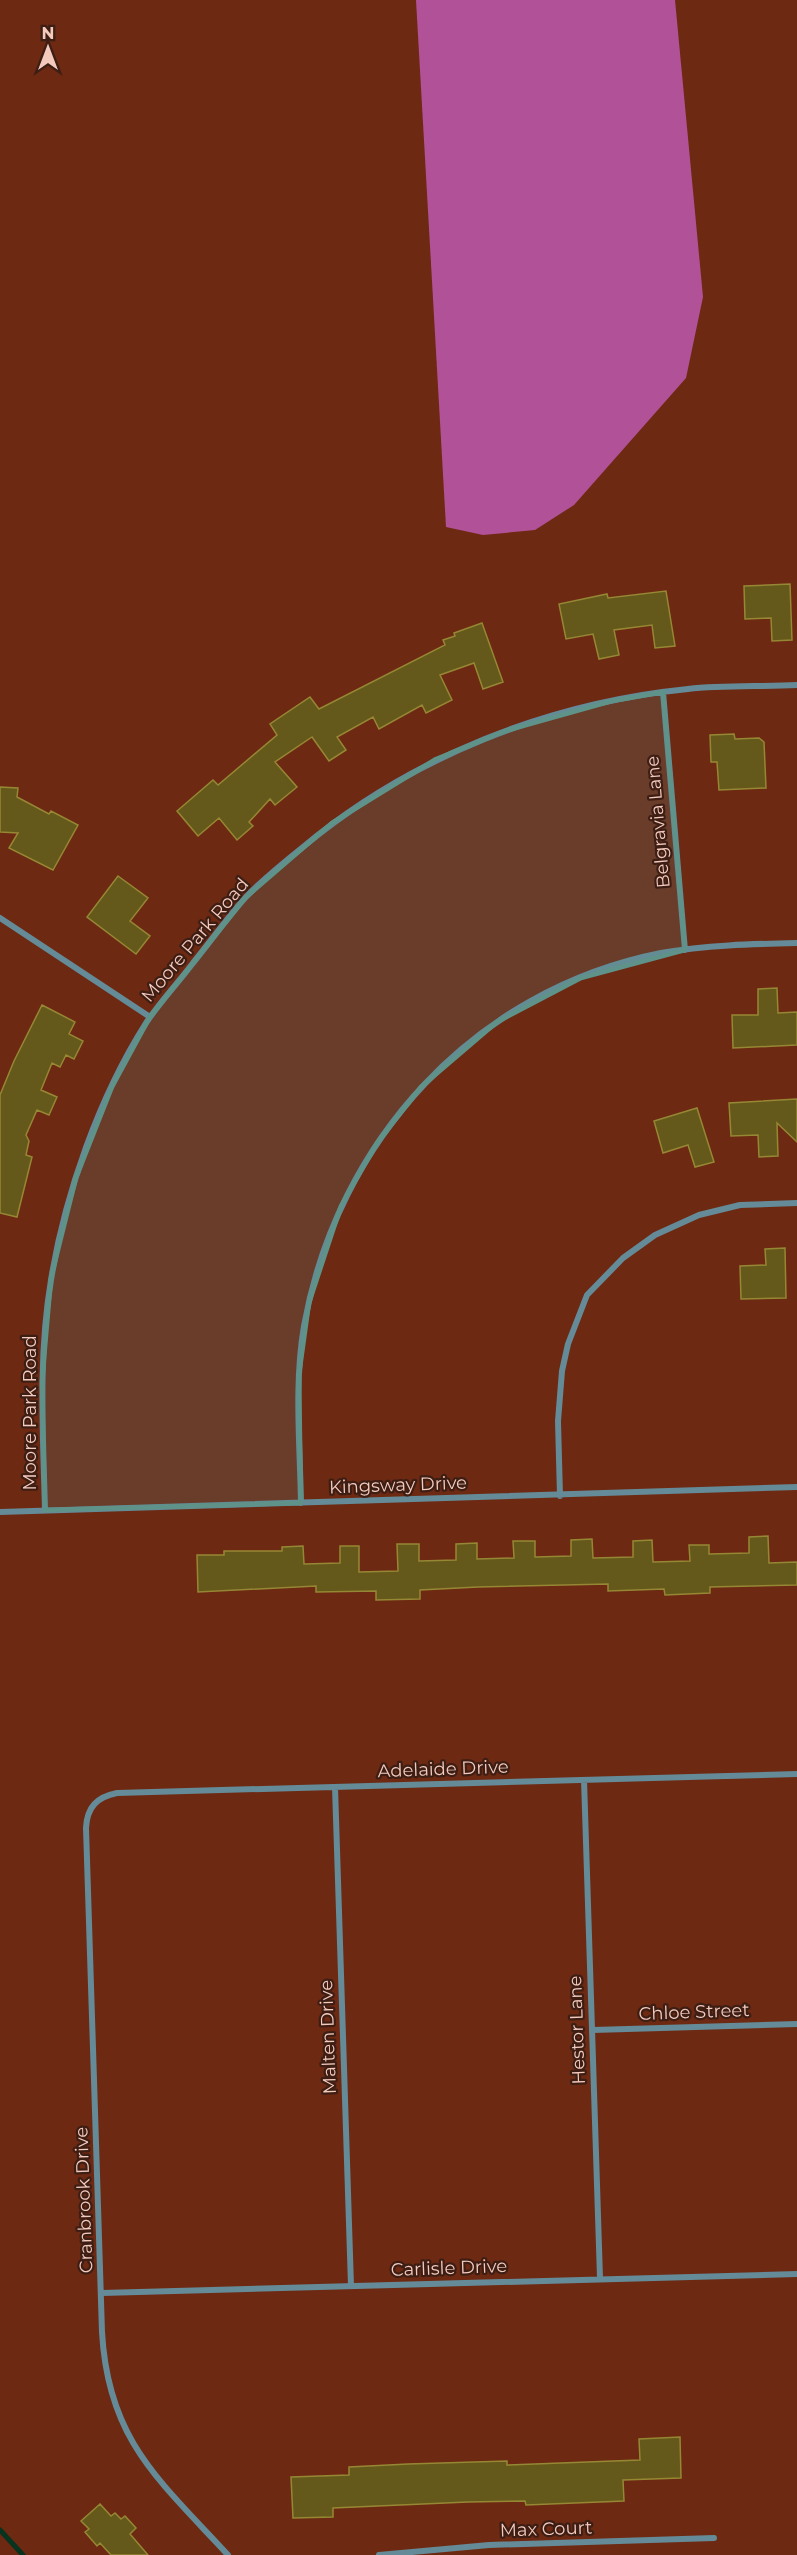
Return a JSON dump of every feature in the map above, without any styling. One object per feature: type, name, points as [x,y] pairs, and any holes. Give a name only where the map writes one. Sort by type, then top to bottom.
[{"type":"street","name":"Moore Park Road","points":[[45,1510],[42,1382],[45,1322],[51,1278],[76,1178],[112,1087],[150,1017],[246,898],[280,865],[332,822],[436,759],[506,731],[612,700],[690,689],[797,685]]},
{"type":"street","name":"Belgravia Lane","points":[[663,692],[685,950]]},
{"type":"street","points":[[0,918],[150,1017]]},
{"type":"street","points":[[302,1503],[299,1375],[301,1350],[309,1303],[324,1249],[341,1206],[377,1143],[421,1087],[458,1051],[497,1022],[537,998],[581,978],[614,966],[685,950],[797,943]]},
{"type":"street","points":[[560,1496],[558,1421],[562,1371],[568,1344],[587,1295],[622,1258],[655,1235],[699,1215],[740,1205],[797,1203]]},
{"type":"street","name":"Kingsway Drive","points":[[0,1512],[797,1487]]},
{"type":"street","name":"Adelaide Drive","points":[[93,1804],[98,1799],[117,1793],[797,1774]]},
{"type":"street","name":"Hestor Lane","points":[[584,1780],[600,2278]]},
{"type":"street","name":"Malten Drive","points":[[335,1787],[351,2286]]},
{"type":"street","name":"Cranbrook Drive","points":[[93,1804],[88,1811],[86,1828],[102,2331],[106,2375],[119,2418],[128,2436],[159,2480],[228,2555]]},
{"type":"street","name":"Chloe Street","points":[[592,2030],[797,2024]]},
{"type":"street","name":"Carlisle Drive","points":[[102,2293],[797,2274]]},
{"type":"street","name":"Max Court","points":[[379,2555],[489,2545],[714,2538]]},
{"type":"highlighted area","points":[[663,692],[685,950],[581,978],[497,1022],[421,1087],[377,1143],[341,1206],[309,1303],[299,1375],[301,1503],[45,1510],[42,1382],[51,1278],[76,1178],[112,1087],[150,1017],[245,898],[332,823],[436,759],[505,731],[612,701]]},
{"type":"shaded area","points":[[416,0],[675,0],[703,297],[686,378],[574,505],[535,530],[483,535],[446,527]]},
{"type":"building","points":[[790,584],[792,640],[772,641],[771,618],[745,619],[744,586]]},
{"type":"building","points":[[666,591],[675,646],[655,648],[652,625],[614,630],[619,655],[599,659],[593,634],[566,639],[559,604],[607,594],[608,598]]},
{"type":"building","points":[[482,623],[503,682],[483,689],[474,663],[440,675],[452,700],[426,713],[422,705],[379,729],[373,717],[337,737],[346,750],[329,761],[312,737],[275,762],[297,787],[275,805],[270,799],[249,822],[253,826],[237,840],[219,818],[198,836],[177,811],[213,780],[218,785],[277,735],[270,724],[310,697],[319,709],[445,645],[443,640],[455,636],[454,633]]},
{"type":"building","points":[[734,734],[735,739],[759,738],[764,742],[766,788],[719,790],[717,762],[711,762],[710,735]]},
{"type":"building","points":[[0,787],[18,788],[17,797],[49,814],[51,811],[78,825],[53,870],[9,848],[18,833],[0,832]]},
{"type":"building","points":[[118,876],[148,898],[130,921],[150,936],[136,954],[87,917]]},
{"type":"building","points":[[777,988],[778,1013],[797,1012],[797,1045],[733,1048],[732,1015],[758,1015],[758,989]]},
{"type":"building","points":[[42,1005],[75,1022],[69,1034],[83,1041],[74,1059],[66,1055],[60,1067],[52,1063],[41,1090],[57,1097],[49,1115],[37,1110],[26,1135],[29,1141],[26,1155],[32,1157],[17,1217],[0,1213],[0,1095]]},
{"type":"building","points":[[797,1099],[797,1142],[777,1123],[778,1156],[759,1157],[758,1135],[731,1136],[729,1103]]},
{"type":"building","points":[[697,1108],[714,1162],[695,1167],[688,1145],[663,1153],[654,1121]]},
{"type":"building","points":[[785,1248],[786,1298],[741,1299],[740,1266],[766,1265],[765,1249]]},
{"type":"building","points":[[768,1536],[769,1563],[797,1562],[797,1585],[710,1587],[710,1593],[665,1595],[664,1589],[608,1591],[608,1584],[478,1587],[420,1590],[420,1599],[376,1600],[376,1591],[316,1592],[316,1586],[198,1592],[197,1555],[224,1555],[224,1551],[282,1551],[282,1547],[303,1546],[304,1564],[340,1563],[340,1546],[359,1546],[359,1572],[398,1571],[397,1544],[419,1544],[419,1561],[456,1560],[456,1544],[477,1543],[477,1559],[514,1558],[513,1541],[535,1541],[535,1557],[571,1556],[571,1540],[592,1539],[593,1558],[633,1557],[633,1541],[652,1540],[653,1562],[690,1561],[689,1545],[709,1545],[709,1554],[749,1553],[749,1537]]},
{"type":"building","points":[[680,2437],[681,2478],[623,2480],[624,2501],[526,2505],[525,2501],[468,2502],[333,2508],[333,2517],[293,2518],[291,2477],[349,2475],[349,2467],[408,2464],[507,2461],[507,2465],[640,2460],[639,2439]]},
{"type":"building","points":[[100,2504],[111,2516],[115,2513],[121,2519],[125,2516],[136,2528],[130,2534],[148,2555],[111,2555],[100,2543],[97,2546],[85,2532],[89,2529],[81,2521]]},
{"type":"waterway","points":[[0,2530],[23,2555]]}]
